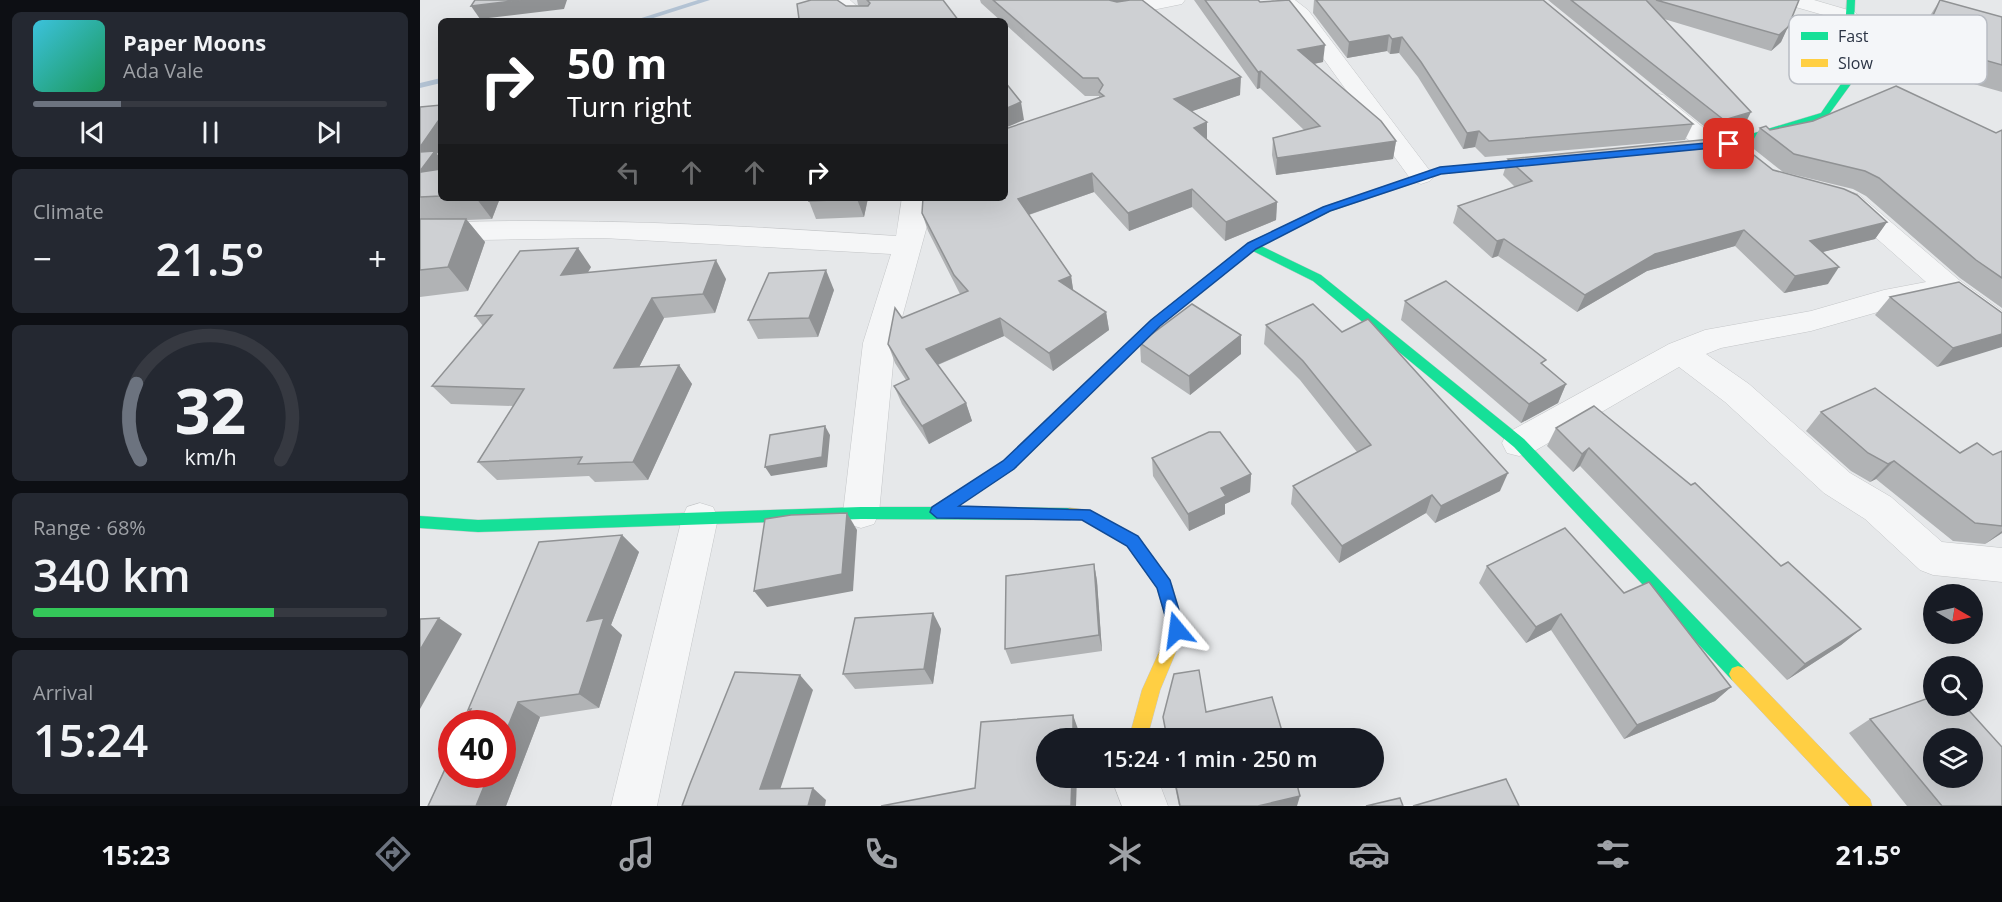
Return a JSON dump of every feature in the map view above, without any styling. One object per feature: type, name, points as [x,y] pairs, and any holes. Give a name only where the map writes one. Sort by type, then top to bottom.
[{"type":"street","points":[[835,0],[859,18]]},
{"type":"street","points":[[1118,11],[1175,0]]},
{"type":"street","points":[[1283,0],[1301,14],[1420,176]]},
{"type":"street","points":[[1792,0],[1849,8]]},
{"type":"street","points":[[1678,150],[1720,146],[1824,115],[1846,84]]},
{"type":"street","points":[[1641,89],[1720,146],[1755,164]]},
{"type":"street","points":[[937,512],[1009,465],[1155,323],[1252,246],[1327,209],[1420,176],[1440,171],[1565,160]]},
{"type":"street","points":[[1823,192],[1856,204],[1949,287],[2002,326]]},
{"type":"street","points":[[861,513],[879,343],[913,226],[915,201]]},
{"type":"street","points":[[420,232],[543,228],[664,231],[907,246]]},
{"type":"street","points":[[1252,246],[1317,278],[1519,443],[1863,806]]},
{"type":"street","points":[[1519,443],[1680,352],[1716,338],[1811,321],[1884,300],[1949,287]]},
{"type":"street","points":[[1680,352],[1737,393],[1837,483],[1878,508],[1933,558],[2002,565]]},
{"type":"street","points":[[420,522],[478,526],[861,513],[1084,514],[1132,541],[1164,585],[1177,630],[1151,690],[1141,728]]},
{"type":"street","points":[[634,806],[700,518]]},
{"type":"street","points":[[1138,788],[1145,806]]},
{"type":"building","points":[[475,0],[521,0],[471,6]]},
{"type":"building","points":[[811,0],[837,0],[846,6],[868,6],[870,3],[867,0],[943,0],[957,18],[799,18],[797,4]]},
{"type":"building","points":[[993,0],[1109,0],[1117,2],[1142,0],[1241,77],[1174,99],[1207,122],[1194,128],[1277,202],[1226,222],[1192,189],[1128,213],[1092,173],[1018,199],[1071,276],[1059,281],[1106,312],[1049,353],[1000,318],[926,349],[966,403],[922,426],[894,386],[909,379],[888,344],[895,308],[902,318],[968,291],[954,275],[922,213],[923,201],[1008,201],[1008,128],[1104,96],[1099,92],[1103,85],[1098,78],[1083,78]]},
{"type":"building","points":[[1205,0],[1258,0],[1260,2],[1289,0],[1325,45],[1298,50],[1381,121],[1396,141],[1277,158],[1273,138],[1320,126],[1261,71],[1258,72]]},
{"type":"building","points":[[1316,0],[1543,0],[1693,124],[1489,141],[1479,131],[1467,133],[1402,37],[1392,39],[1389,35],[1349,42]]},
{"type":"building","points":[[1571,0],[1646,0],[1751,112],[1724,120]]},
{"type":"building","points":[[1656,0],[1799,0],[1793,15],[1789,15],[1788,27],[1779,35]]},
{"type":"building","points":[[1940,0],[2002,17],[2002,65],[1987,61],[1987,15],[1933,15]]},
{"type":"building","points":[[1008,86],[1021,102],[1008,108]]},
{"type":"building","points":[[1896,86],[1996,133],[2002,130],[2002,278],[1976,260],[1879,178],[1865,171],[1794,154],[1760,128],[1766,126],[1770,130],[1813,121]]},
{"type":"building","points":[[438,105],[438,121],[420,147],[420,107]]},
{"type":"building","points":[[1731,137],[1773,170],[1844,189],[1857,195],[1887,222],[1810,241],[1839,267],[1795,276],[1744,230],[1655,254],[1585,295],[1504,239],[1497,241],[1458,206],[1532,181],[1508,159]]},
{"type":"building","points":[[435,151],[420,171],[420,152]]},
{"type":"building","points":[[438,169],[438,196],[420,197],[421,172]]},
{"type":"building","points":[[420,219],[466,219],[448,267],[420,270]]},
{"type":"building","points":[[578,248],[561,275],[716,260],[703,294],[652,298],[614,368],[679,365],[633,462],[578,464],[582,457],[478,462],[524,389],[432,386],[492,315],[475,316],[520,251]]},
{"type":"building","points":[[826,270],[809,318],[748,320],[769,273]]},
{"type":"building","points":[[1446,281],[1546,360],[1541,363],[1566,384],[1529,404],[1405,301]]},
{"type":"building","points":[[1959,282],[2002,313],[2002,334],[1953,348],[1890,297]]},
{"type":"building","points":[[1192,304],[1241,335],[1189,376],[1140,343]]},
{"type":"building","points":[[1313,304],[1342,332],[1368,319],[1508,473],[1441,506],[1432,495],[1342,546],[1293,486],[1371,445],[1303,361],[1266,325]]},
{"type":"building","points":[[1875,388],[1960,453],[1977,443],[1993,455],[2002,451],[2002,526],[1975,523],[1894,461],[1888,464],[1868,453],[1821,412]]},
{"type":"building","points":[[1594,406],[1691,485],[1695,483],[1781,566],[1788,562],[1861,629],[1805,664],[1589,448],[1582,454],[1556,428]]},
{"type":"building","points":[[825,426],[822,457],[765,467],[770,435]]},
{"type":"building","points":[[1209,432],[1220,432],[1251,474],[1221,488],[1226,496],[1188,514],[1152,458]]},
{"type":"building","points":[[847,513],[842,574],[754,591],[765,519],[791,515]]},
{"type":"building","points":[[1565,528],[1624,593],[1649,582],[1731,687],[1637,725],[1561,614],[1536,627],[1487,566]]},
{"type":"building","points":[[622,535],[587,621],[604,618],[579,694],[518,702],[515,710],[468,710],[539,542]]},
{"type":"building","points":[[1094,564],[1099,635],[1005,649],[1006,576]]},
{"type":"building","points":[[933,613],[924,669],[843,674],[855,618]]},
{"type":"building","points":[[439,618],[420,650],[420,619]]},
{"type":"building","points":[[1199,670],[1206,712],[1272,697],[1281,728],[1165,728],[1163,717],[1174,674]]},
{"type":"building","points":[[735,672],[800,675],[760,789],[813,788],[808,806],[682,806]]},
{"type":"building","points":[[1923,700],[1923,716],[1974,716],[2002,747],[2002,806],[1942,806],[1927,788],[1983,788],[1983,728],[1923,728],[1923,783],[1870,719]]},
{"type":"building","points":[[1073,715],[1073,728],[1036,728],[1036,788],[1072,788],[1071,806],[881,806],[975,788],[981,722]]},
{"type":"building","points":[[1506,779],[1519,806],[1413,806]]},
{"type":"building","points":[[438,784],[438,788],[483,788],[476,806],[428,806]]},
{"type":"building","points":[[1176,788],[1298,788],[1300,796],[1258,806],[1180,806]]},
{"type":"building","points":[[1400,798],[1403,806],[1366,806]]},
{"type":"waterway","points":[[646,18],[706,0]]},
{"type":"waterway","points":[[420,86],[438,81]]},
{"type":"traffic: fast","points":[[1850,15],[1851,0]]},
{"type":"traffic: fast","points":[[1692,149],[1729,144],[1824,115],[1846,84]]},
{"type":"traffic: fast","points":[[937,512],[1009,465],[1155,323],[1252,246],[1327,209],[1440,171],[1551,161]]},
{"type":"traffic: fast","points":[[1252,246],[1317,278],[1519,443],[1738,674]]},
{"type":"traffic: fast","points":[[420,522],[478,526],[861,513],[1070,514]]},
{"type":"traffic: slow","points":[[1070,514],[1084,514],[1132,541],[1164,585],[1177,630],[1151,690],[1141,728]]},
{"type":"traffic: slow","points":[[1738,674],[1863,806]]},
{"type":"route","points":[[1177,630],[1164,585],[1132,541],[1084,514],[937,512],[1009,465],[1155,323],[1252,246],[1327,209],[1440,171],[1729,144]]}]
